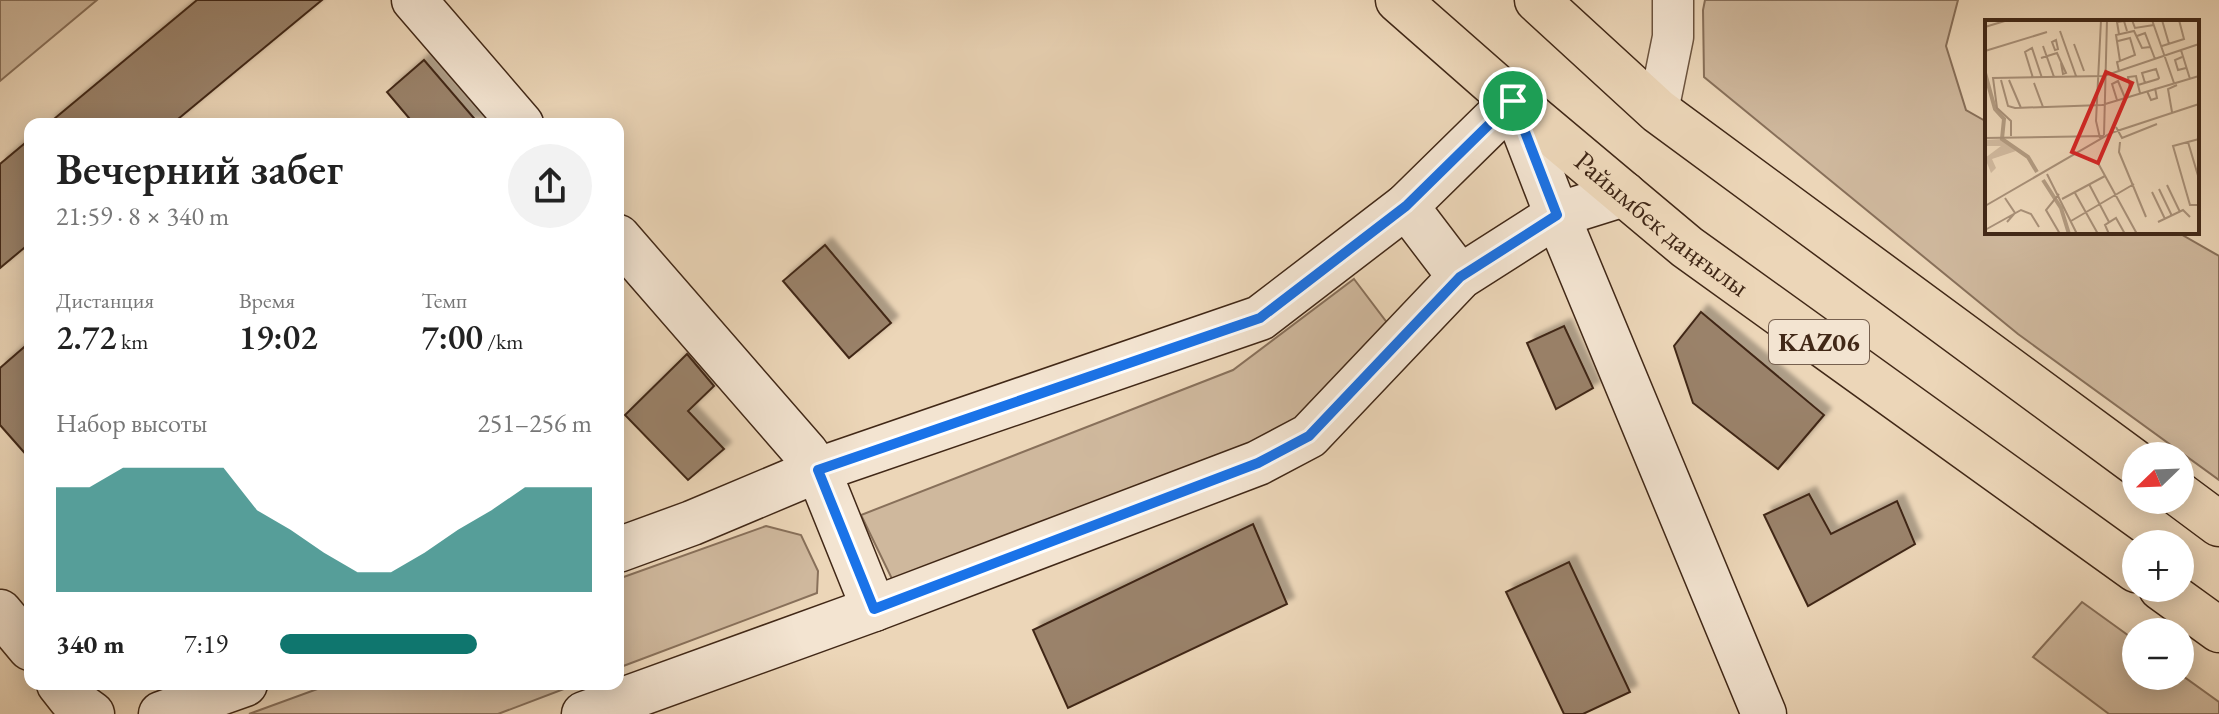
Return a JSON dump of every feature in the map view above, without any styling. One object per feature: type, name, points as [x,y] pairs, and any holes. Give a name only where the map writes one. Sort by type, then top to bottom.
[{"type":"highway","name":"Райымбек даңғылы","points":[[1398,0],[1687,247],[2122,560]]},
{"type":"highway","points":[[1537,0],[1658,111],[2122,453]]},
{"type":"highway","points":[[2194,505],[2219,524]]},
{"type":"highway","points":[[2180,602],[2219,630]]},
{"type":"street","points":[[414,0],[516,118]]},
{"type":"street","points":[[1658,111],[1673,37],[1673,0]]},
{"type":"street","points":[[624,548],[818,470],[1260,318],[1406,206],[1513,101],[1557,215],[1764,714]]},
{"type":"street","points":[[584,714],[874,609],[1258,463],[1309,436],[1460,277],[1557,215],[1624,194]]},
{"type":"street","points":[[1406,206],[1460,277]]},
{"type":"street","points":[[624,244],[818,470],[874,609]]},
{"type":"street","points":[[0,612],[24,641]]},
{"type":"street","points":[[64,690],[92,714]]},
{"type":"street","points":[[161,714],[228,690]]},
{"type":"shaded area","points":[[0,0],[97,0],[0,81]]},
{"type":"shaded area","points":[[1705,0],[1958,0],[1946,46],[1966,110],[1985,121],[1985,234],[2180,234],[2219,256],[2219,480],[2194,462],[2194,442],[2167,442],[2018,334],[1704,77]]},
{"type":"shaded area","points":[[1354,279],[1391,328],[1290,432],[894,583],[861,515],[1233,370]]},
{"type":"shaded area","points":[[766,526],[801,535],[818,571],[817,593],[624,666],[624,577]]},
{"type":"shaded area","points":[[2082,602],[2122,631],[2122,690],[2194,690],[2194,684],[2219,702],[2219,714],[2109,714],[2033,657]]},
{"type":"shaded area","points":[[315,690],[561,690],[498,714],[249,714]]},
{"type":"building","points":[[197,0],[322,0],[179,118],[55,118]]},
{"type":"building","points":[[424,60],[474,118],[409,118],[387,92]]},
{"type":"building","points":[[24,144],[24,248],[0,268],[0,164]]},
{"type":"building","points":[[825,245],[891,323],[849,358],[783,281]]},
{"type":"building","points":[[1701,312],[1824,415],[1778,469],[1693,403],[1674,346]]},
{"type":"building","points":[[1564,326],[1593,388],[1556,409],[1527,343]]},
{"type":"building","points":[[24,347],[24,452],[0,425],[0,368]]},
{"type":"building","points":[[687,354],[714,386],[688,411],[724,449],[688,480],[625,415]]},
{"type":"building","points":[[1809,494],[1831,534],[1897,501],[1915,544],[1808,606],[1764,515]]},
{"type":"building","points":[[1253,524],[1287,604],[1068,708],[1033,630]]},
{"type":"building","points":[[1569,562],[1630,692],[1583,714],[1564,714],[1506,592]]},
{"type":"route","points":[[1513,101],[1557,215],[1460,277],[1309,436],[1258,463],[874,609],[818,470],[1260,318],[1406,206],[1513,101]]}]
